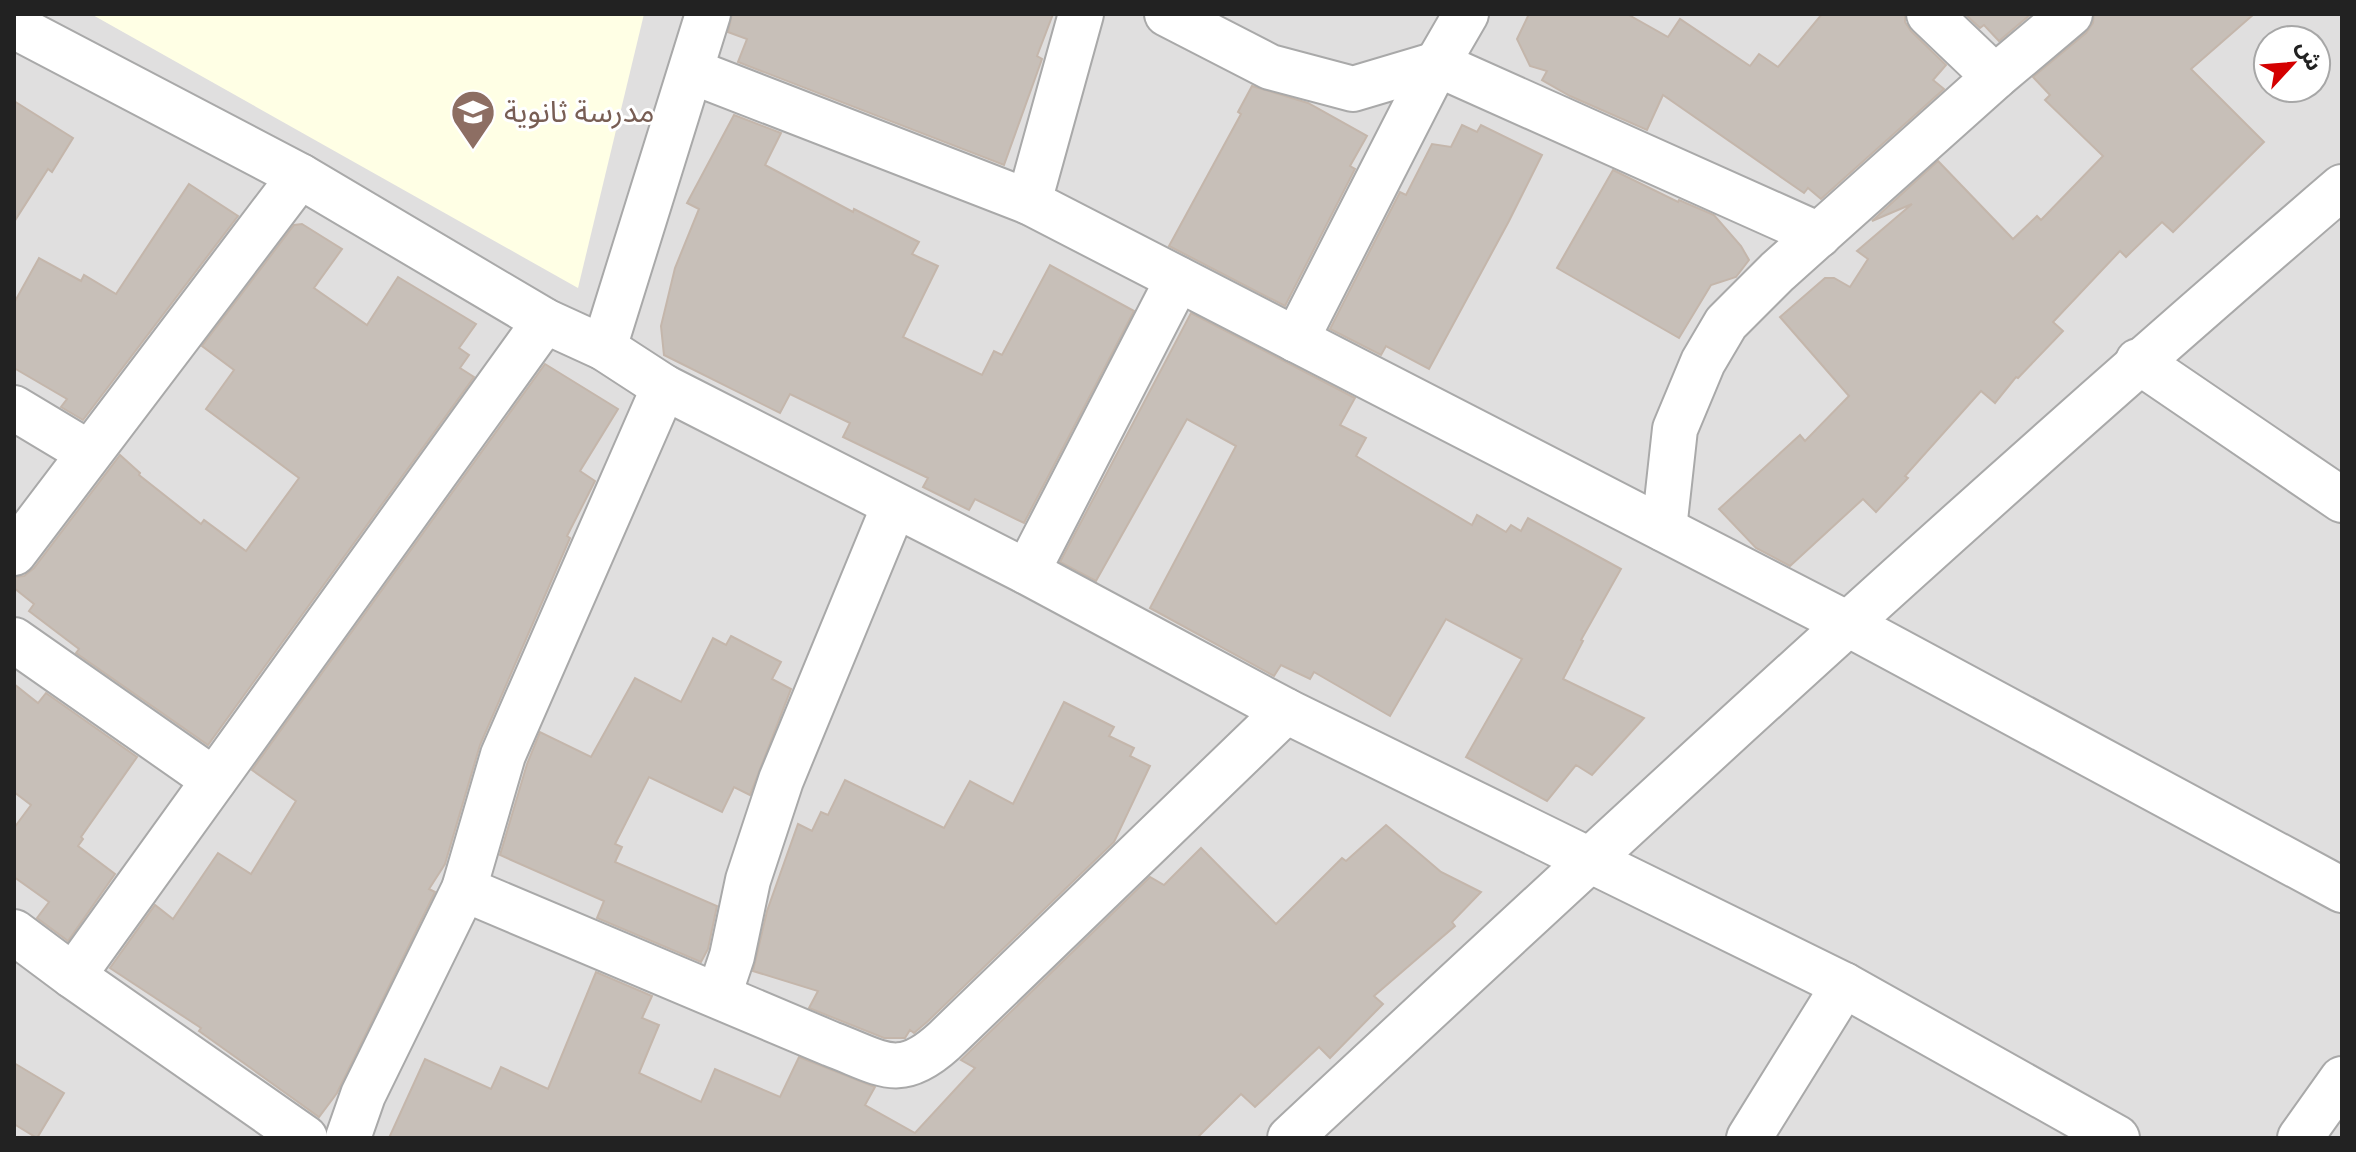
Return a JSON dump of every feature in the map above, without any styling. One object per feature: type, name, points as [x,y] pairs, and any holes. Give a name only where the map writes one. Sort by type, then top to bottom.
[{"type":"street","points":[[604,348],[708,14]]},
{"type":"street","points":[[1029,202],[1081,14]]},
{"type":"street","points":[[1167,14],[1270,67],[1353,89],[1437,64],[1819,235]]},
{"type":"street","points":[[1296,340],[1437,64],[1466,14]]},
{"type":"street","points":[[1929,14],[1995,77]]},
{"type":"street","points":[[1664,529],[1675,429],[1703,362],[1726,323],[1819,235],[2070,14]]},
{"type":"street","points":[[15,28],[300,176],[545,321],[604,348],[664,387],[1027,572],[1286,711],[1844,985],[2117,1138]]},
{"type":"street","points":[[691,71],[1029,202],[1846,623],[2342,890]]},
{"type":"street","points":[[14,553],[300,176]]},
{"type":"street","points":[[1290,1138],[1846,623],[2138,361],[2342,187]]},
{"type":"street","points":[[1027,572],[1178,279]]},
{"type":"street","points":[[73,976],[545,321]]},
{"type":"street","points":[[2138,361],[2342,500]]},
{"type":"street","points":[[348,1138],[363,1095],[464,889],[503,755],[664,387]]},
{"type":"street","points":[[14,408],[89,453]]},
{"type":"street","points":[[719,995],[732,956],[748,880],[781,780],[894,506]]},
{"type":"street","points":[[14,640],[214,780]]},
{"type":"street","points":[[464,889],[876,1061],[907,1066],[919,1061],[944,1041],[1286,711]]},
{"type":"street","points":[[14,932],[305,1138]]},
{"type":"street","points":[[1749,1138],[1844,985]]},
{"type":"street","points":[[2300,1138],[2342,1079]]},
{"type":"shaded area","points":[[14,14],[2342,14],[2342,1138],[14,1138]]},
{"type":"shaded area","name":"مدرسة ثانوية","points":[[91,14],[644,14],[578,288]]},
{"type":"building","points":[[732,14],[1053,14],[1037,56],[1042,59],[1004,165],[738,62],[747,39],[728,32]]},
{"type":"building","points":[[1529,14],[1627,14],[1668,37],[1680,19],[1750,66],[1759,54],[1778,67],[1822,14],[1905,14],[1905,22],[1911,31],[1946,65],[1933,80],[1944,89],[1821,199],[1808,188],[1804,193],[1663,95],[1647,130],[1570,96],[1542,80],[1547,71],[1530,66],[1517,39]]},
{"type":"building","points":[[1965,14],[2031,14],[1999,41],[1984,25],[1980,28]]},
{"type":"building","points":[[2094,14],[2254,14],[2191,69],[2264,142],[2173,232],[2162,222],[2126,257],[2120,251],[2053,322],[2063,331],[2016,377],[1995,403],[1981,391],[1876,512],[1863,499],[1790,566],[1756,548],[1719,509],[1800,435],[1805,441],[1849,396],[1780,317],[1825,278],[1834,278],[1850,287],[1868,259],[1857,251],[1912,204],[1872,221],[1938,161],[2013,239],[2037,216],[2041,220],[2103,156],[2045,100],[2050,95],[2033,77],[2086,33],[2093,23]]},
{"type":"building","points":[[1252,86],[1308,103],[1367,136],[1350,166],[1355,169],[1285,306],[1169,246],[1241,114],[1238,112]]},
{"type":"building","points":[[14,101],[73,138],[52,172],[48,169],[14,222]]},
{"type":"building","points":[[734,115],[781,133],[765,165],[853,212],[854,209],[919,242],[912,254],[938,266],[903,337],[982,375],[994,351],[1002,355],[1050,265],[1134,311],[1024,523],[975,499],[969,510],[923,487],[928,478],[843,437],[850,423],[790,394],[780,413],[664,355],[661,326],[675,268],[699,209],[687,203]]},
{"type":"building","points":[[1462,125],[1477,132],[1481,125],[1542,155],[1429,369],[1386,346],[1381,355],[1330,329],[1400,192],[1406,195],[1432,144],[1451,147]]},
{"type":"building","points":[[1613,170],[1678,202],[1714,215],[1749,260],[1736,277],[1711,285],[1679,338],[1557,268]]},
{"type":"building","points":[[189,184],[238,216],[83,420],[61,407],[67,399],[14,368],[14,303],[39,258],[81,281],[84,275],[116,294]]},
{"type":"building","points":[[302,224],[342,249],[314,288],[367,325],[398,277],[476,324],[459,348],[469,355],[460,368],[474,377],[208,745],[76,653],[79,649],[29,611],[34,604],[14,588],[14,577],[24,576],[34,568],[120,455],[139,475],[201,524],[204,520],[246,551],[299,478],[206,409],[234,370],[202,346],[294,225]]},
{"type":"building","points":[[1191,313],[1355,398],[1340,425],[1366,438],[1356,456],[1401,483],[1472,525],[1477,515],[1506,532],[1511,525],[1521,531],[1528,518],[1621,569],[1563,679],[1644,718],[1592,775],[1576,765],[1547,801],[1466,757],[1522,659],[1446,619],[1390,716],[1314,672],[1310,679],[1281,665],[1274,676],[1150,608],[1236,446],[1187,419],[1096,581],[1060,562]]},
{"type":"building","points":[[545,364],[618,409],[580,471],[595,481],[567,536],[570,538],[480,745],[445,864],[429,889],[435,892],[337,1093],[319,1117],[199,1031],[201,1028],[110,968],[155,905],[173,919],[218,853],[251,874],[296,801],[252,770]]},
{"type":"building","points":[[731,636],[781,662],[772,679],[791,689],[750,795],[734,787],[722,812],[649,777],[615,844],[622,847],[615,862],[717,906],[708,949],[701,962],[597,918],[604,901],[500,855],[527,764],[540,732],[591,757],[635,678],[681,702],[713,638],[726,645]]},
{"type":"building","points":[[14,684],[38,703],[46,693],[137,757],[81,837],[83,839],[78,846],[115,874],[68,941],[37,918],[49,902],[14,877],[14,828],[31,805],[14,792]]},
{"type":"building","points":[[1064,702],[1114,727],[1109,736],[1134,748],[1130,756],[1150,766],[1114,842],[927,1022],[914,1033],[910,1030],[905,1038],[884,1038],[809,1008],[818,991],[753,971],[767,911],[798,824],[812,831],[821,812],[828,815],[845,780],[944,828],[970,781],[1013,804]]},
{"type":"building","points":[[1386,825],[1441,872],[1481,892],[1452,922],[1455,926],[1374,996],[1383,1004],[1330,1058],[1319,1047],[1255,1107],[1241,1094],[1197,1138],[389,1138],[425,1059],[491,1089],[501,1067],[548,1089],[596,972],[652,996],[642,1018],[659,1025],[639,1073],[701,1102],[715,1069],[780,1097],[799,1057],[875,1087],[865,1105],[915,1133],[975,1068],[961,1060],[1150,877],[1164,885],[1201,848],[1276,924],[1342,858],[1346,861]]},
{"type":"building","points":[[14,1063],[64,1093],[37,1138],[14,1124]]},
{"type":"place","name":"مدرسة ثانوية","points":[[473,151]]}]
